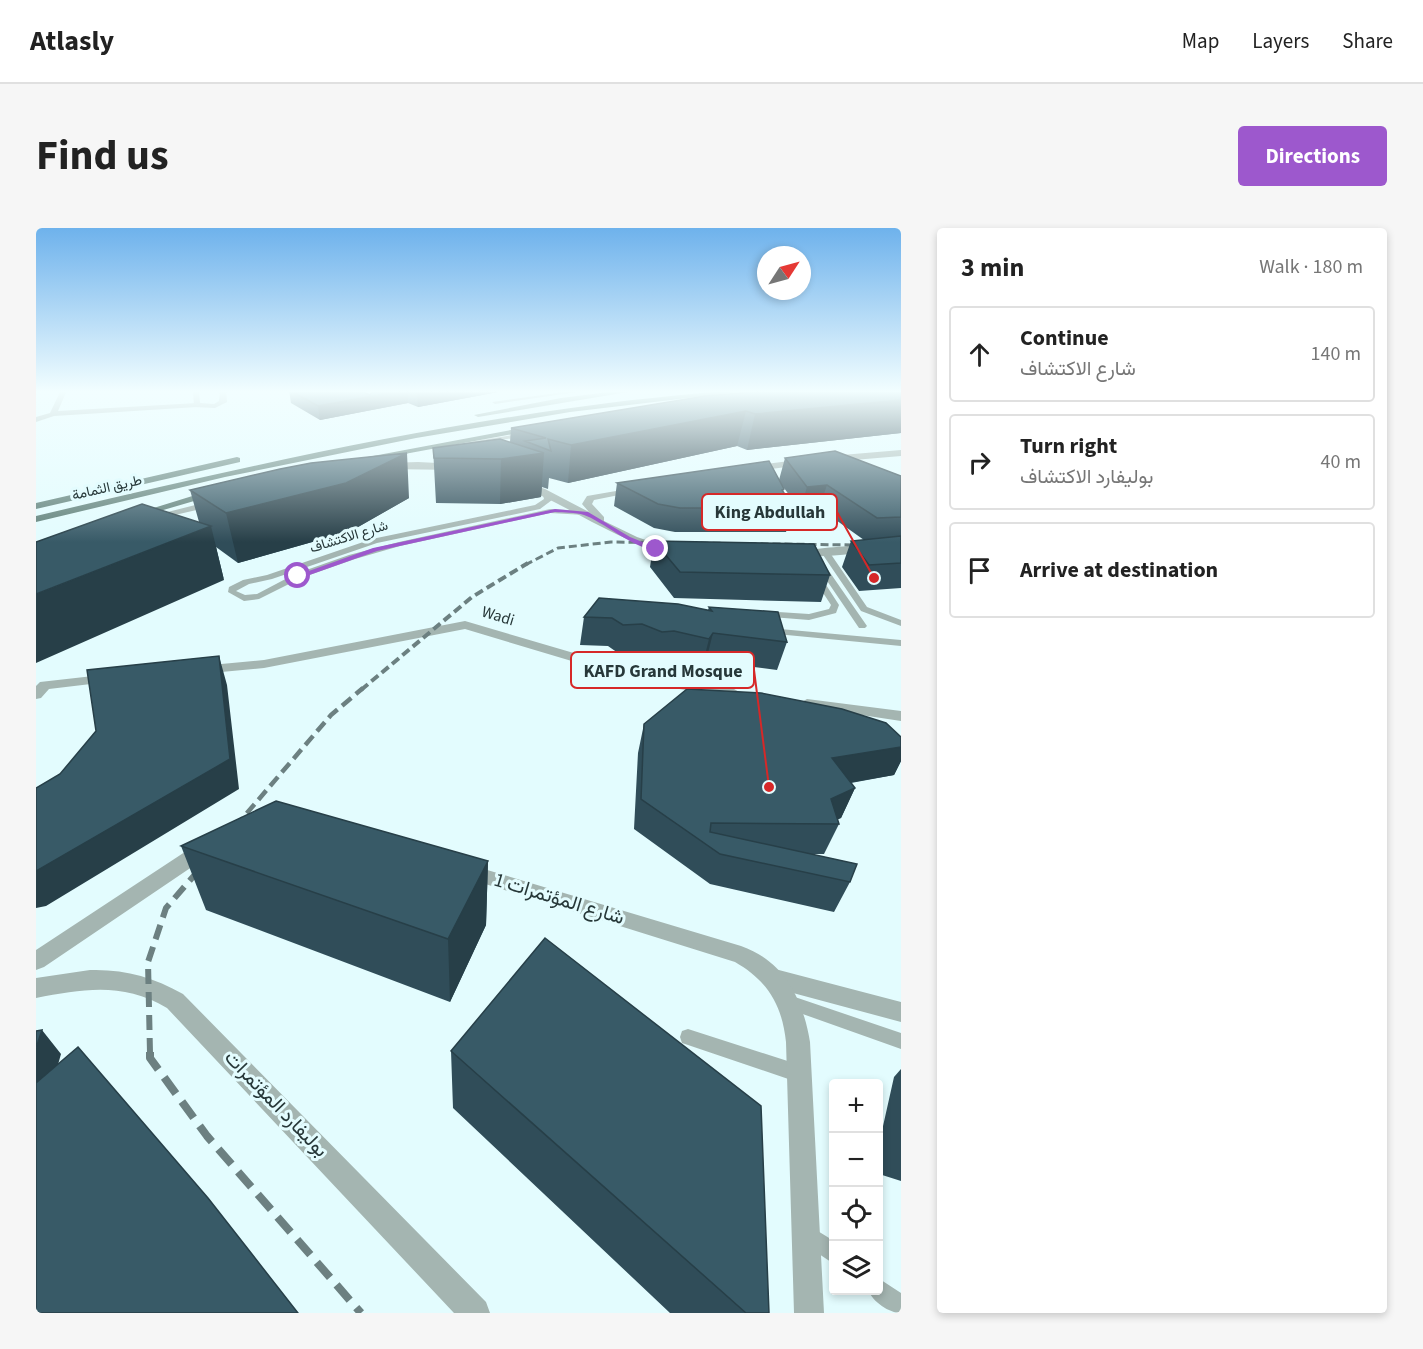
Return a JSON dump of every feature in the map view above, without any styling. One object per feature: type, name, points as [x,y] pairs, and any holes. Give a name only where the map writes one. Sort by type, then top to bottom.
[{"type":"main road","name":"طريق الثمامة","points":[[36,519],[229,473],[388,441]]},
{"type":"main road","points":[[331,465],[466,441]]},
{"type":"main road","name":"طريق الثمامة","points":[[36,506],[250,457]]},
{"type":"main road","points":[[130,520],[222,490]]},
{"type":"street","points":[[741,471],[818,460],[901,453]]},
{"type":"street","points":[[343,474],[395,465],[436,465],[465,469]]},
{"type":"street","points":[[515,482],[545,492],[645,545],[684,551]]},
{"type":"street","points":[[604,524],[587,504],[590,498],[649,486]]},
{"type":"street","points":[[130,520],[230,500]]},
{"type":"street","points":[[788,553],[807,556],[825,552],[901,545]]},
{"type":"street","name":"Wadi","points":[[183,672],[264,664],[465,625],[657,682],[750,695]]},
{"type":"street","points":[[40,690],[126,677]]},
{"type":"street","points":[[796,702],[901,716]]},
{"type":"street","points":[[36,961],[219,841]]},
{"type":"street","name":"شارع المؤتمرات 1","points":[[453,866],[741,955],[759,964],[775,979],[789,1002],[797,1031],[809,1313]]},
{"type":"street","name":"بوليفارد المؤتمرات","points":[[36,988],[93,978],[114,979],[158,989],[175,1000],[475,1313]]},
{"type":"street","points":[[775,979],[901,1012]]},
{"type":"lane","points":[[514,441],[524,442]]},
{"type":"lane","points":[[818,460],[839,469]]},
{"type":"lane","name":"شارع الاكتشاف","points":[[545,492],[548,500],[537,507],[365,544],[269,577],[237,585],[232,592],[244,598],[259,596],[298,576],[352,556],[399,544],[549,511],[585,513]]},
{"type":"lane","points":[[825,552],[864,609],[901,623]]},
{"type":"lane","points":[[807,556],[862,626]]},
{"type":"lane","points":[[752,613],[809,617],[833,611],[835,605],[813,571]]},
{"type":"lane","points":[[808,634],[799,630],[797,626],[809,617]]},
{"type":"lane","points":[[762,630],[901,643]]},
{"type":"lane","points":[[789,1002],[901,1041]]},
{"type":"lane","points":[[688,1037],[800,1074]]},
{"type":"lane","points":[[804,1232],[829,1250]]},
{"type":"lane","points":[[883,1292],[901,1306]]},
{"type":"building","points":[[505,441],[544,453],[501,459],[434,458],[433,448]]},
{"type":"building","points":[[525,441],[548,441],[551,451]]},
{"type":"building","points":[[554,441],[593,441],[571,445]]},
{"type":"building","points":[[835,451],[901,476],[901,517],[877,518],[827,485],[807,487],[785,458]]},
{"type":"building","points":[[407,453],[346,483],[226,513],[190,490],[311,463]]},
{"type":"building","points":[[769,461],[784,489],[782,490],[794,508],[680,508],[658,504],[617,483]]},
{"type":"building","points":[[142,504],[211,526],[36,594],[36,542]]},
{"type":"building","points":[[901,536],[901,563],[869,565],[851,541]]},
{"type":"building","points":[[654,541],[814,544],[830,575],[680,572]]},
{"type":"building","points":[[599,598],[678,604],[712,611],[709,607],[778,612],[787,642],[713,633],[709,639],[674,631],[662,632],[642,624],[623,625],[612,618],[584,617]]},
{"type":"building","points":[[219,656],[230,759],[36,871],[36,788],[60,774],[96,731],[87,670]]},
{"type":"building","points":[[687,689],[761,693],[842,709],[886,723],[901,737],[901,747],[832,758],[855,788],[831,799],[839,824],[711,823],[710,832],[857,864],[850,882],[720,854],[641,799],[644,724]]},
{"type":"building","points":[[276,801],[488,861],[448,939],[181,846]]},
{"type":"building","points":[[545,938],[761,1106],[769,1313],[746,1313],[451,1051]]},
{"type":"building","points":[[42,1030],[36,1048],[36,1031]]},
{"type":"building","points":[[78,1047],[208,1198],[298,1313],[36,1313],[36,1083]]},
{"type":"railway","points":[[525,565],[558,548],[611,542],[857,545],[901,540]]},
{"type":"railway","points":[[361,690],[472,597],[528,563]]},
{"type":"railway","points":[[235,827],[331,715],[363,688]]},
{"type":"railway","points":[[150,1053],[148,962],[166,908],[204,864]]},
{"type":"railway","points":[[150,1053],[150,1058],[207,1136],[361,1313]]},
{"type":"place","name":"King Abdullah","points":[[874,578]]},
{"type":"place","name":"KAFD Grand Mosque","points":[[769,787]]},
{"type":"route","points":[[298,576],[375,549],[549,511],[564,510],[585,513],[628,538],[656,549]]}]
